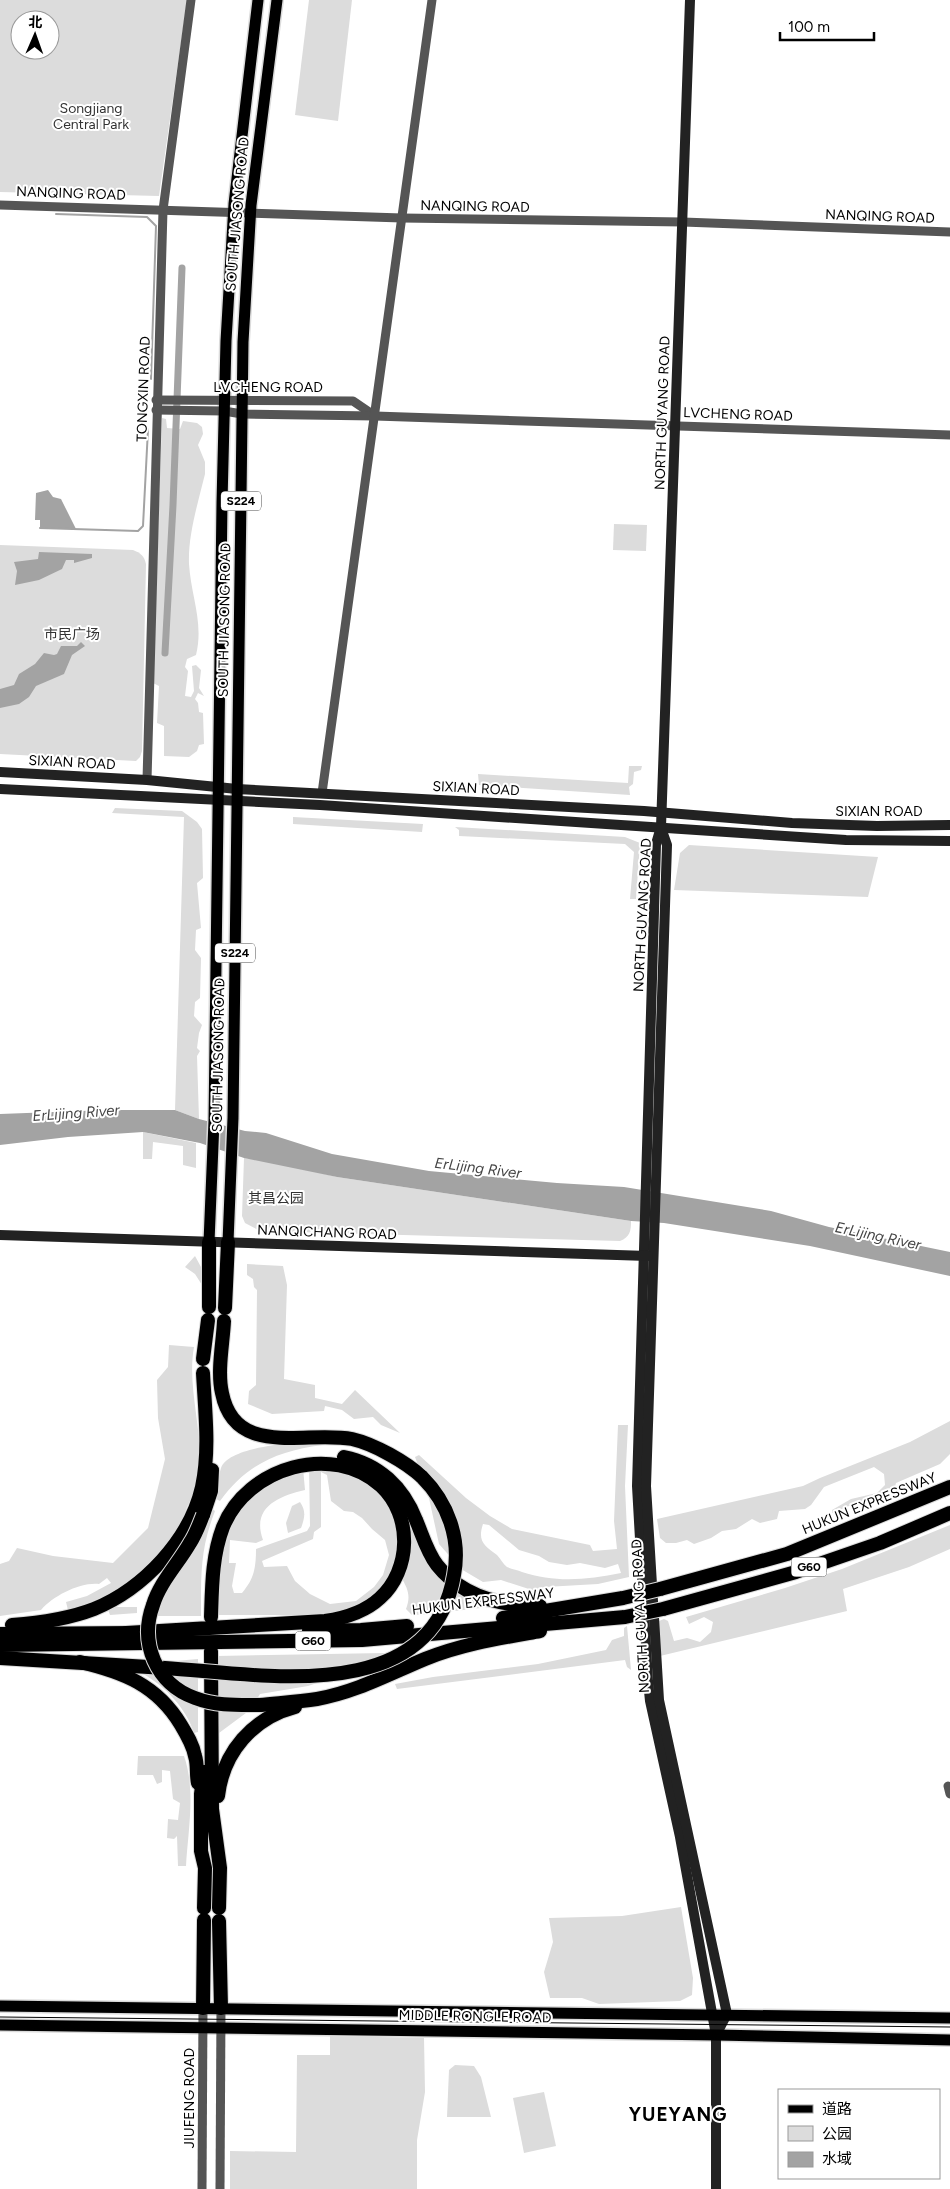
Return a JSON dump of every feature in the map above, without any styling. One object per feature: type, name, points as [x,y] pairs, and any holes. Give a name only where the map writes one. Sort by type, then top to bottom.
[{"type":"highway","points":[[203,1359],[209,1314],[209,1242]]},
{"type":"highway","points":[[0,1658],[288,1675],[335,1674],[358,1671],[382,1664],[413,1646],[430,1629],[442,1610],[453,1581],[456,1560],[454,1540],[450,1520],[440,1500],[422,1477],[401,1461],[354,1440],[340,1438],[264,1437],[252,1433],[240,1425],[224,1403],[221,1391],[228,1242]]},
{"type":"highway","points":[[0,1626],[44,1622],[95,1608],[139,1581],[166,1556],[188,1523],[201,1490],[206,1432],[203,1373],[212,1433],[211,1491],[203,1516],[191,1542],[158,1591],[147,1629],[149,1649],[159,1671],[169,1682],[194,1698],[217,1704],[260,1705],[317,1699]]},
{"type":"highway","points":[[340,1438],[373,1453],[409,1487],[418,1504],[427,1534],[428,1548]]},
{"type":"highway","points":[[126,1633],[340,1619],[368,1608],[389,1589],[402,1563],[404,1536],[402,1523],[391,1498],[382,1487],[359,1471],[334,1464],[308,1464],[282,1470],[260,1482],[239,1501],[224,1526],[213,1568],[208,1617],[207,1560],[212,1537],[221,1516],[235,1496],[257,1476],[280,1464],[294,1459],[322,1455],[363,1462],[390,1480],[410,1506],[435,1563],[448,1578],[465,1590],[484,1598],[521,1605],[539,1606],[623,1596]]},
{"type":"highway","name":"HUKUN EXPRESSWAY","points":[[0,1634],[361,1630],[505,1618],[623,1596],[787,1554],[950,1488]]},
{"type":"highway","name":"HUKUN EXPRESSWAY","points":[[0,1645],[362,1640],[625,1617],[663,1609],[833,1559],[880,1543],[950,1512]]},
{"type":"highway","points":[[213,1824],[224,1770],[242,1738],[256,1725],[272,1715],[373,1682],[426,1659],[480,1642],[625,1617]]},
{"type":"highway","points":[[202,2008],[205,1868],[201,1851],[201,1794],[204,1780],[208,1651],[212,1809],[220,1868],[221,2008]]},
{"type":"highway","points":[[80,1662],[122,1674],[144,1685],[163,1701],[188,1736],[196,1757],[201,1794]]},
{"type":"main road","name":"SOUTH JIASONG ROAD","points":[[209,1242],[214,1121],[224,406],[233,213],[258,0]]},
{"type":"main road","name":"SOUTH JIASONG ROAD","points":[[228,1242],[233,1118],[242,399],[250,213],[277,0]]},
{"type":"main road","name":"NORTH GUYANG ROAD","points":[[690,0],[661,827],[656,844],[651,1185],[655,1227],[645,1472],[656,1681],[687,1835],[727,2014],[716,2035]]},
{"type":"main road","name":"SIXIAN ROAD","points":[[0,772],[147,780],[236,789],[661,813],[801,823],[877,826],[950,824]]},
{"type":"main road","name":"SIXIAN ROAD","points":[[0,789],[236,801],[846,840],[950,840]]},
{"type":"main road","name":"NORTH GUYANG ROAD","points":[[651,1185],[644,1227],[637,1471],[648,1681],[680,1837],[716,2035],[716,2189]]},
{"type":"main road","name":"NANQICHANG ROAD","points":[[0,1235],[654,1256]]},
{"type":"main road","name":"MIDDLE RONGLE ROAD","points":[[0,2006],[950,2018]]},
{"type":"main road","name":"MIDDLE RONGLE ROAD","points":[[0,2026],[221,2027],[950,2040]]},
{"type":"street","name":"TONGXIN ROAD","points":[[147,780],[160,410],[163,210],[191,0]]},
{"type":"street","points":[[322,793],[432,0]]},
{"type":"street","name":"NANQING ROAD","points":[[0,205],[402,218],[683,222],[950,232]]},
{"type":"street","name":"LVCHENG ROAD","points":[[160,410],[190,410],[224,406],[242,399],[354,401],[375,416]]},
{"type":"street","name":"LVCHENG ROAD","points":[[160,400],[191,400],[224,406],[242,414],[375,416],[950,435]]},
{"type":"street","name":"JIUFENG ROAD","points":[[202,2008],[202,2189]]},
{"type":"street","points":[[220,2189],[221,2008]]},
{"type":"green space","name":"Songjiang Central Park","points":[[0,0],[187,0],[159,196],[0,192]]},
{"type":"green space","points":[[309,0],[352,0],[338,121],[295,115]]},
{"type":"green space","points":[[162,418],[166,419],[167,428],[180,429],[183,421],[197,423],[202,427],[203,434],[198,445],[205,462],[205,474],[194,519],[189,553],[190,576],[199,632],[196,655],[187,659],[185,667],[188,671],[185,696],[191,697],[194,691],[192,666],[196,665],[201,670],[199,688],[204,696],[198,693],[195,699],[198,703],[199,712],[203,713],[204,744],[199,745],[197,751],[189,757],[164,756],[164,726],[157,723],[159,686],[153,683]]},
{"type":"green space","points":[[614,524],[647,525],[646,551],[613,550]]},
{"type":"green space","name":"市民广场","points":[[0,545],[133,550],[143,557],[146,564],[142,751],[136,761],[0,754]]},
{"type":"green space","points":[[629,766],[642,766],[641,770],[634,772],[633,784],[629,787],[630,795],[479,785],[478,774],[628,783]]},
{"type":"green space","points":[[115,808],[182,811],[197,822],[202,829],[203,878],[197,883],[201,928],[196,930],[195,950],[201,958],[200,998],[195,1002],[194,1016],[202,1025],[197,1048],[200,1051],[197,1056],[199,1119],[175,1110],[184,817],[112,813]]},
{"type":"green space","points":[[293,817],[423,824],[422,832],[293,824]]},
{"type":"green space","points":[[455,827],[625,837],[640,843],[636,899],[630,899],[634,852],[625,844],[459,836],[459,830]]},
{"type":"green space","points":[[689,845],[878,857],[868,897],[674,890],[680,853]]},
{"type":"green space","points":[[143,1132],[196,1143],[196,1168],[183,1165],[183,1146],[153,1142],[152,1159],[143,1159]]},
{"type":"green space","name":"其昌公园","points":[[244,1158],[274,1162],[337,1177],[631,1221],[630,1231],[626,1238],[620,1241],[260,1231],[245,1223],[242,1216]]},
{"type":"green space","points":[[195,1256],[201,1267],[202,1285],[195,1274],[185,1267]]},
{"type":"green space","points":[[247,1264],[283,1266],[287,1285],[284,1379],[315,1385],[315,1398],[342,1404],[355,1390],[400,1433],[381,1425],[373,1417],[354,1419],[342,1410],[325,1406],[324,1411],[272,1414],[248,1404],[249,1391],[256,1385],[257,1290],[254,1287],[253,1279],[247,1275]]},
{"type":"green space","points":[[169,1345],[194,1347],[192,1377],[200,1453],[197,1483],[176,1532],[167,1546],[143,1571],[130,1581],[100,1598],[68,1610],[66,1602],[87,1596],[111,1583],[107,1578],[99,1584],[84,1585],[67,1591],[52,1600],[41,1610],[0,1616],[0,1564],[9,1561],[17,1548],[53,1556],[113,1563],[148,1528],[165,1459],[158,1418],[157,1380],[168,1367]]},
{"type":"green space","points":[[950,1421],[950,1454],[940,1464],[896,1483],[895,1487],[832,1513],[832,1510],[851,1499],[877,1493],[885,1485],[884,1474],[874,1467],[824,1487],[811,1505],[805,1509],[779,1511],[777,1519],[760,1523],[752,1519],[736,1529],[722,1531],[711,1538],[694,1544],[687,1540],[666,1543],[660,1538],[657,1519],[803,1486],[910,1442]]},
{"type":"green space","points":[[618,1425],[628,1425],[625,1486],[629,1577],[598,1584],[545,1587],[532,1590],[501,1580],[483,1582],[461,1569],[439,1544],[427,1489],[415,1457],[419,1455],[466,1498],[490,1516],[512,1529],[590,1545],[593,1551],[617,1549],[614,1521]],"holes":[[[483,1524],[489,1525],[519,1550],[539,1556],[549,1562],[567,1565],[580,1563],[605,1568],[618,1564],[621,1573],[583,1579],[559,1579],[547,1578],[509,1568],[483,1543],[481,1530]]]},
{"type":"green space","points":[[322,1439],[322,1445],[291,1451],[265,1461],[241,1477],[220,1501],[216,1499],[221,1468],[227,1460],[237,1454],[266,1446]]},
{"type":"green space","points":[[309,1466],[334,1466],[375,1485],[398,1519],[398,1562],[380,1592],[362,1607],[319,1615],[216,1615],[216,1571],[226,1525],[263,1483],[303,1468],[305,1490],[277,1500],[264,1511],[260,1529],[263,1540],[256,1543],[230,1540],[229,1563],[236,1563],[232,1586],[234,1593],[242,1593],[252,1578],[256,1562],[256,1549],[307,1531],[310,1526]],"holes":[[[321,1472],[327,1475],[331,1501],[344,1511],[353,1512],[362,1518],[385,1540],[389,1555],[383,1575],[374,1587],[356,1601],[330,1604],[310,1594],[295,1581],[287,1566],[264,1567],[262,1561],[313,1539],[314,1532],[321,1527]]]},
{"type":"green space","points":[[391,1483],[447,1580],[433,1614],[412,1615],[406,1609],[408,1596],[401,1577],[403,1569]]},
{"type":"green space","points":[[300,1502],[304,1514],[301,1528],[288,1533],[286,1523],[292,1506]]},
{"type":"green space","points":[[211,1508],[215,1511],[204,1550],[201,1575],[201,1616],[152,1616]]},
{"type":"green space","points":[[950,1525],[950,1549],[909,1567],[843,1589],[847,1611],[660,1656],[654,1623],[664,1619],[668,1621],[674,1641],[687,1638],[700,1642],[711,1632],[713,1622],[704,1617],[689,1624],[686,1617],[842,1569]]},
{"type":"green space","points":[[456,1588],[490,1604],[489,1607],[446,1612]]},
{"type":"green space","points":[[107,1607],[137,1607],[137,1613],[110,1615]]},
{"type":"green space","points":[[627,1626],[631,1670],[627,1667],[625,1660],[397,1689],[395,1684],[433,1677],[538,1664],[606,1650],[612,1640],[624,1636],[624,1628]]},
{"type":"green space","points":[[385,1653],[365,1662],[337,1666],[329,1679],[308,1686],[260,1694],[250,1710],[219,1733],[217,1656]]},
{"type":"green space","points":[[198,1659],[198,1732],[194,1733],[186,1715],[174,1699],[167,1691],[143,1674],[175,1671],[175,1661]]},
{"type":"green space","points":[[138,1756],[184,1756],[190,1783],[186,1866],[178,1866],[177,1836],[174,1839],[167,1838],[168,1819],[178,1820],[180,1803],[173,1799],[170,1771],[162,1770],[162,1782],[157,1784],[153,1775],[137,1775]]},
{"type":"green space","points":[[681,1907],[693,1978],[692,1995],[680,2001],[599,2004],[582,1998],[550,1998],[544,1972],[553,1942],[549,1918],[622,1916]]},
{"type":"green space","points":[[330,2036],[424,2038],[425,2092],[417,2140],[417,2189],[230,2189],[230,2151],[296,2152],[297,2055],[330,2055]]},
{"type":"green space","points":[[455,2065],[474,2066],[481,2077],[491,2117],[447,2117],[449,2070]]},
{"type":"green space","points":[[544,2092],[556,2146],[524,2153],[513,2098]]},
{"type":"water","points":[[48,490],[53,497],[61,499],[76,529],[40,528],[40,520],[35,520],[36,493]]},
{"type":"water","points":[[39,552],[92,554],[92,558],[74,563],[74,560],[66,560],[62,569],[39,580],[15,585],[17,571],[14,562],[38,559]]},
{"type":"water","points":[[81,642],[85,646],[72,655],[64,674],[36,686],[29,697],[19,704],[0,708],[0,689],[14,685],[19,674],[35,664],[44,653],[54,655],[57,654],[61,646],[77,646]]},
{"type":"water","name":"ErLijing River","points":[[107,1110],[175,1110],[199,1119],[245,1131],[266,1133],[332,1154],[429,1171],[624,1187],[771,1211],[829,1227],[950,1252],[950,1276],[810,1246],[664,1223],[631,1221],[337,1177],[244,1158],[200,1143],[143,1132],[68,1137],[0,1145],[0,1114]]},
{"type":"waterway","points":[[56,214],[147,217],[156,226],[151,379]]},
{"type":"waterway","points":[[165,653],[182,268]]},
{"type":"waterway","points":[[40,528],[138,531],[143,526],[148,429]]},
{"type":"tram line","points":[[0,2017],[950,2027]]},
{"type":"district","name":"YUEYANG","points":[[678,2114]]}]
